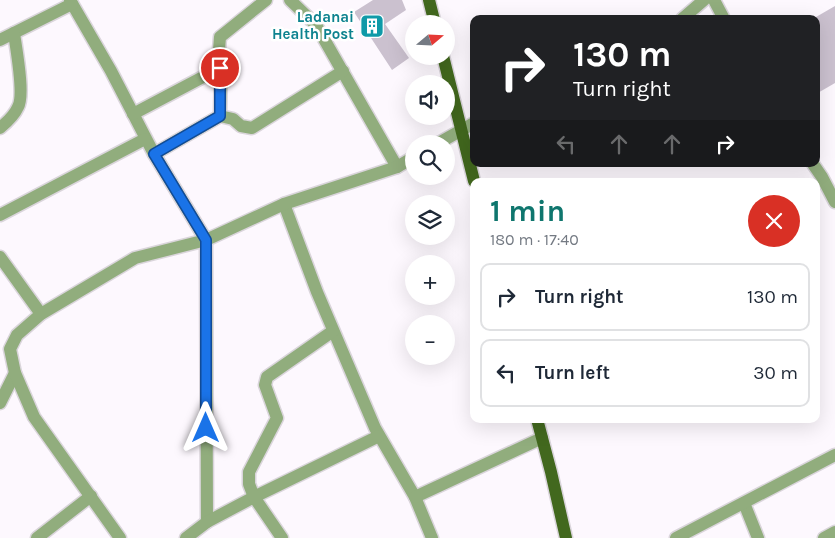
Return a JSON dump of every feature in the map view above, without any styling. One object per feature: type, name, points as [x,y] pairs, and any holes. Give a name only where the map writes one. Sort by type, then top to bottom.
[{"type":"main road","points":[[429,0],[433,15]]},
{"type":"main road","points":[[445,65],[470,165]]},
{"type":"main road","points":[[538,423],[566,538]]},
{"type":"street","points":[[220,116],[220,37],[266,0]]},
{"type":"street","points":[[290,0],[316,25],[397,167]]},
{"type":"street","points":[[687,15],[704,0]]},
{"type":"street","points":[[714,0],[722,15]]},
{"type":"street","points":[[0,40],[71,2],[110,71],[145,139],[206,240],[207,522]]},
{"type":"street","points":[[0,128],[19,107],[21,87],[14,33]]},
{"type":"street","points":[[133,114],[220,68]]},
{"type":"street","points":[[154,154],[220,116],[233,119],[241,126],[252,128],[342,71]]},
{"type":"street","points":[[452,135],[470,125]]},
{"type":"street","points":[[0,215],[145,139]]},
{"type":"street","points":[[120,538],[34,417],[15,372],[10,349],[17,335],[42,314],[136,258],[206,240],[284,204],[397,167],[405,162]]},
{"type":"street","points":[[815,167],[835,202]]},
{"type":"street","points":[[284,204],[317,292],[375,428],[414,497],[432,538]]},
{"type":"street","points":[[0,257],[42,314]]},
{"type":"street","points":[[282,538],[254,497],[250,484],[249,472],[277,418],[265,385],[267,377],[333,331]]},
{"type":"street","points":[[0,381],[15,372]]},
{"type":"street","points":[[0,403],[15,372]]},
{"type":"street","points":[[186,538],[207,522],[254,497],[379,436]]},
{"type":"street","points":[[414,497],[542,438]]},
{"type":"street","points":[[676,538],[835,455]]},
{"type":"street","points":[[37,538],[91,496]]},
{"type":"street","points":[[744,503],[758,538]]},
{"type":"street","points":[[824,538],[835,532]]},
{"type":"building","points":[[373,0],[402,0],[406,10],[385,24],[405,52],[405,61],[392,70],[354,12]]},
{"type":"building","points":[[835,6],[835,83],[820,92],[820,15]]},
{"type":"place","name":"Ladanai Health Post","points":[[372,26]]},
{"type":"route","points":[[206,428],[206,240],[154,154],[220,116],[220,68]]}]
